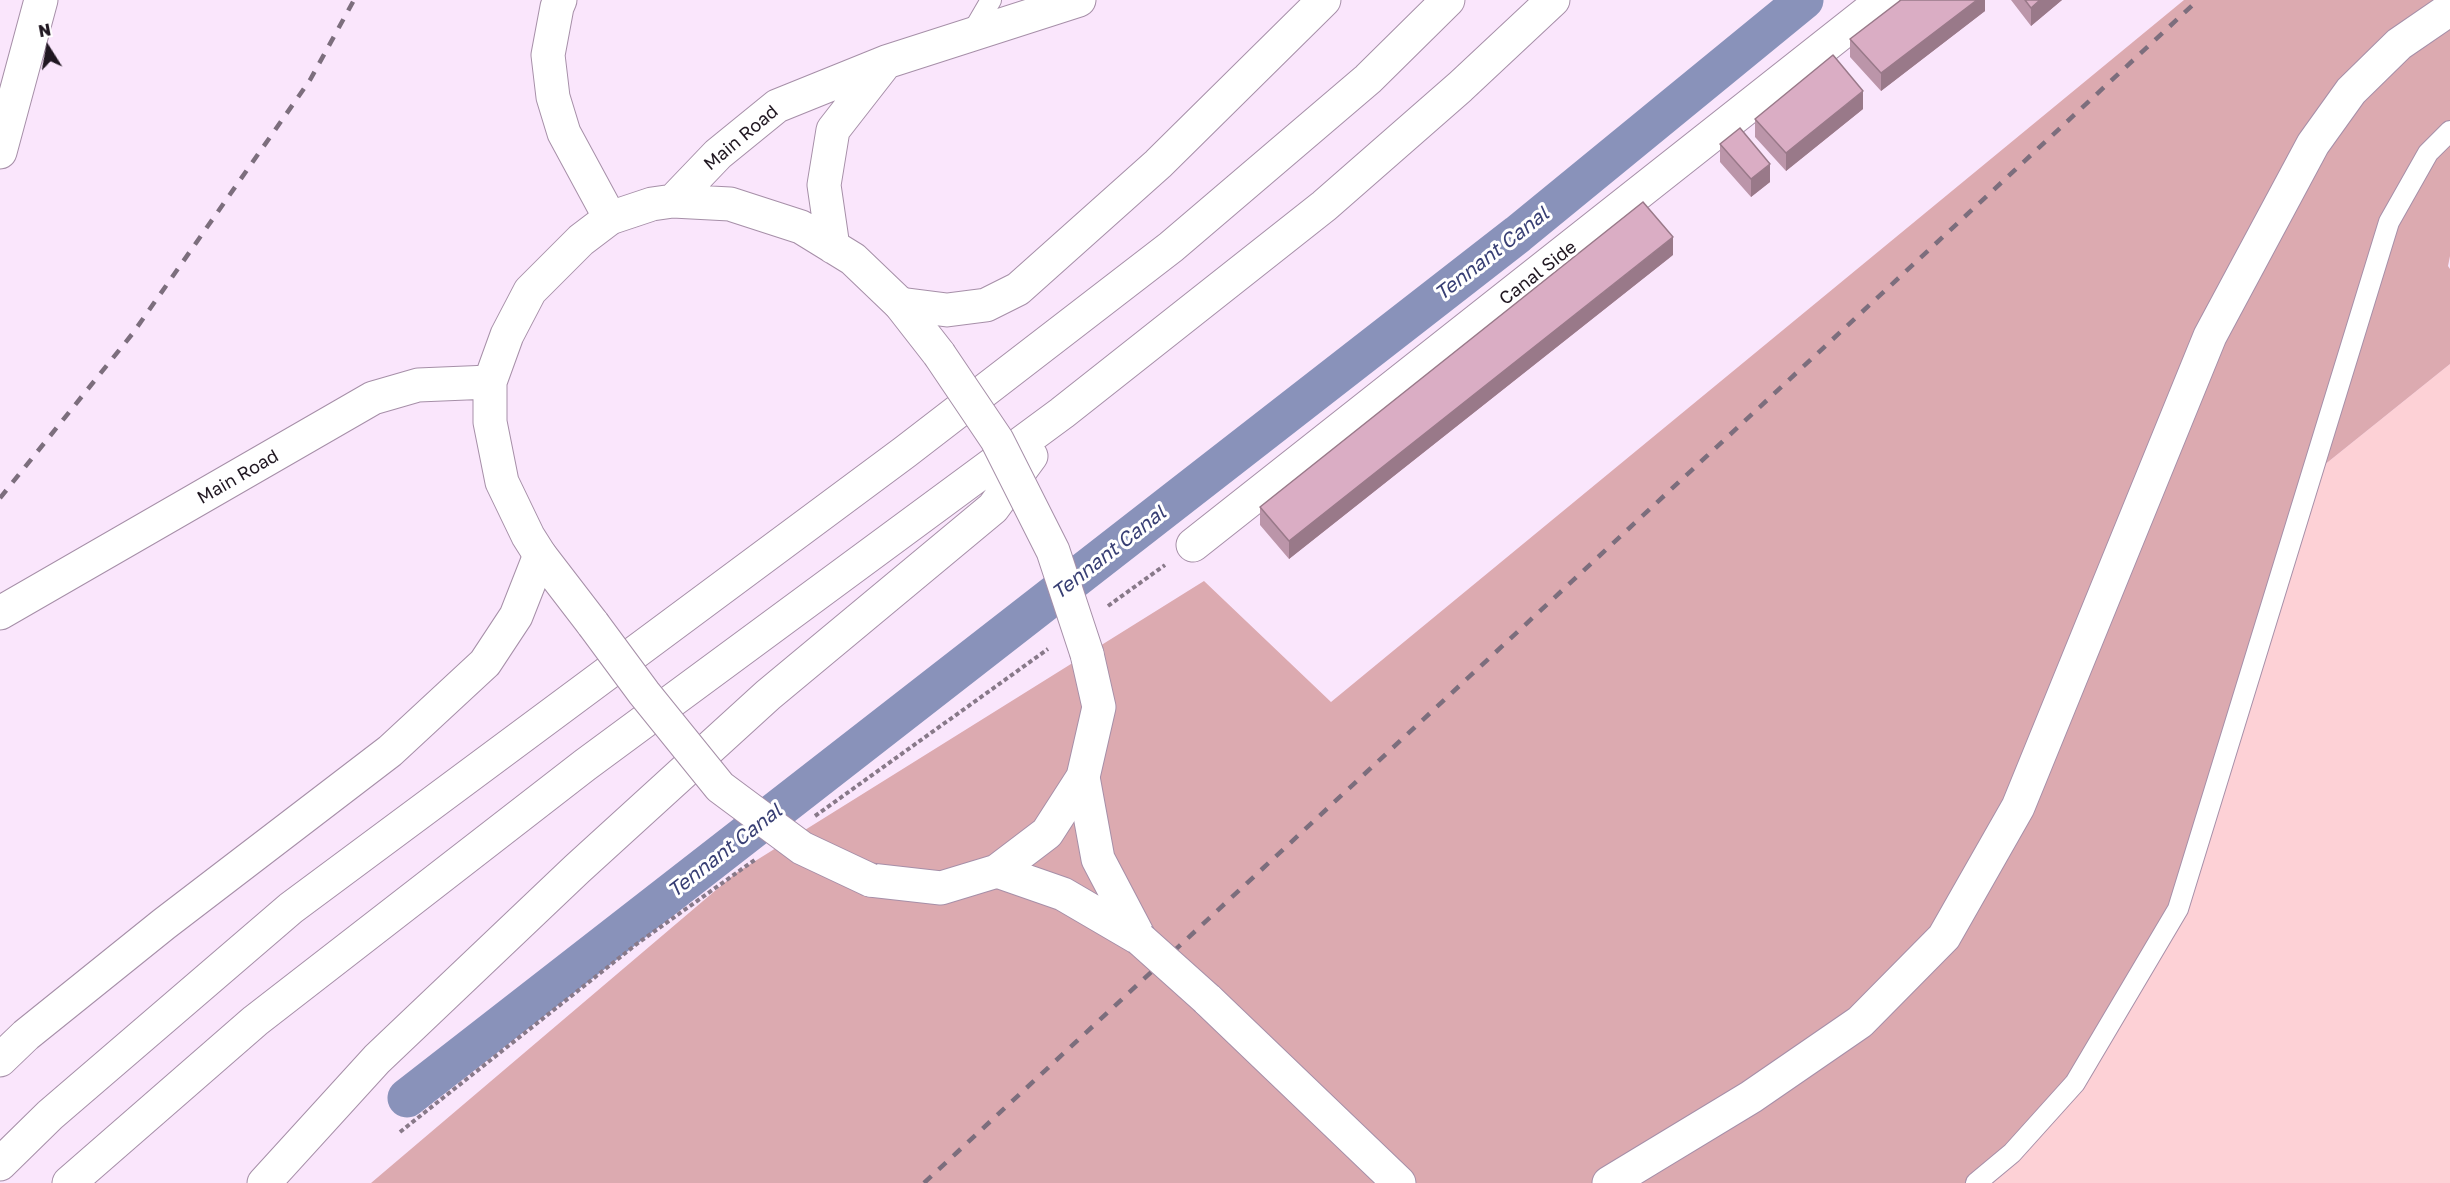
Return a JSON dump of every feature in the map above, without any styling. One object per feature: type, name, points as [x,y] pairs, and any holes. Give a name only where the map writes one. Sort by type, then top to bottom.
[{"type":"main road","points":[[0,152],[40,0]]},
{"type":"main road","points":[[560,0],[548,56],[553,97],[564,133],[610,218]]},
{"type":"main road","name":"Main Road","points":[[673,201],[718,154],[777,106],[886,62],[1079,0]]},
{"type":"main road","points":[[900,304],[947,310],[986,304],[1018,289],[1158,164],[1324,0]]},
{"type":"main road","points":[[0,1164],[50,1114],[291,908],[905,452],[1171,247],[1368,79],[1448,0]]},
{"type":"main road","points":[[69,1183],[255,1021],[302,984],[585,765],[1062,413],[1324,206],[1460,87],[1553,0]]},
{"type":"main road","name":"Canal Side","points":[[1193,545],[1883,0]]},
{"type":"main road","points":[[1609,1183],[1751,1097],[1860,1022],[1944,937],[2018,807],[2210,336],[2313,144],[2351,91],[2399,44],[2450,9]]},
{"type":"main road","points":[[834,247],[825,185],[833,130],[886,62]]},
{"type":"main road","points":[[673,201],[730,204],[801,227],[853,259],[900,304],[939,354],[997,440],[1053,551],[1087,654],[1099,707],[1083,777],[1047,832],[997,871],[941,888],[870,880],[802,848],[720,787],[644,693],[540,555],[502,482],[490,422],[490,382],[507,335],[530,291],[581,240],[610,218],[652,204],[673,201]]},
{"type":"main road","name":"Main Road","points":[[0,613],[373,398],[418,385],[490,382]]},
{"type":"main road","points":[[264,1183],[377,1059],[577,869],[768,695],[993,508],[1062,413]]},
{"type":"main road","points":[[0,1060],[26,1035],[164,924],[390,751],[485,663],[516,616],[540,555]]},
{"type":"main road","points":[[1083,777],[1098,859],[1140,939]]},
{"type":"main road","points":[[997,871],[1063,894],[1140,939],[1207,999],[1399,1183]]},
{"type":"lane","points":[[970,36],[991,0]]},
{"type":"lane","points":[[1976,1183],[2012,1153],[2075,1083],[2178,909],[2389,222],[2428,153],[2450,131]]},
{"type":"shaded area","points":[[2184,0],[2450,0],[2450,256],[2448,266],[2450,269],[2450,364],[2313,474],[2178,909],[2075,1083],[1976,1183],[371,1183],[736,873],[1204,581],[1331,702]]},
{"type":"shaded area","points":[[2450,364],[2450,1183],[1970,1183],[2313,474]]},
{"type":"building","points":[[1901,0],[1977,0],[1881,73],[1850,39]]},
{"type":"building","points":[[2025,0],[2040,0],[2031,8]]},
{"type":"building","points":[[1833,55],[1863,91],[1786,153],[1755,119]]},
{"type":"building","points":[[1740,128],[1770,164],[1751,179],[1720,144]]},
{"type":"building","points":[[1643,202],[1673,237],[1289,541],[1260,507]]},
{"type":"waterway","name":"Tennant Canal","points":[[407,1098],[1518,234],[1804,0]]},
{"type":"railway","points":[[0,498],[133,333],[310,80],[354,0]]},
{"type":"railway","points":[[924,1183],[2198,0]]}]
